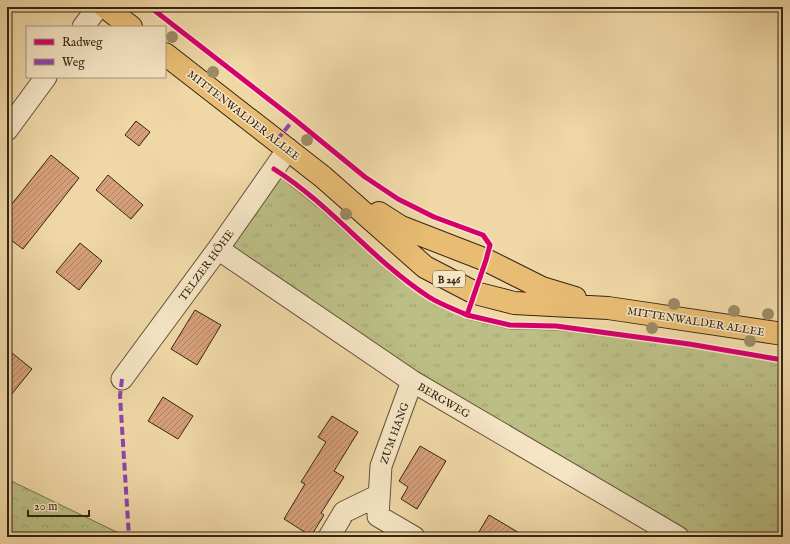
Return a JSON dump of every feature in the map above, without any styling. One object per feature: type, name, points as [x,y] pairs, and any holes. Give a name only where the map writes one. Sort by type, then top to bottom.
[{"type":"main road","points":[[105,7],[130,26]]},
{"type":"main road","name":"MITTENWALDER ALLEE","points":[[166,55],[323,177],[426,268],[475,293],[514,303],[608,308],[783,334]]},
{"type":"main road","name":"MITTENWALDER ALLEE","points":[[323,177],[401,227],[486,260],[542,288],[608,308]]},
{"type":"street","points":[[84,26],[98,7]]},
{"type":"street","points":[[7,130],[45,78]]},
{"type":"street","name":"TELZER HÖHE","points":[[122,379],[218,249],[288,149]]},
{"type":"street","name":"BERGWEG","points":[[218,249],[412,381],[678,537]]},
{"type":"street","name":"ZUM HANG","points":[[412,381],[381,466],[378,516],[414,537]]},
{"type":"street","points":[[329,537],[344,512],[379,495]]},
{"type":"green space","points":[[280,177],[321,210],[395,277],[429,301],[467,319],[510,329],[557,330],[689,347],[783,363],[783,537],[694,537],[416,376],[226,246]]},
{"type":"green space","points":[[7,479],[127,537],[7,537]]},
{"type":"building","points":[[136,121],[150,132],[139,146],[125,135]]},
{"type":"building","points":[[51,155],[79,178],[23,249],[7,237],[7,210]]},
{"type":"building","points":[[108,175],[143,205],[131,219],[96,190]]},
{"type":"building","points":[[80,243],[102,261],[79,290],[56,272]]},
{"type":"building","points":[[195,310],[221,325],[197,365],[171,349]]},
{"type":"building","points":[[7,349],[32,369],[7,400]]},
{"type":"building","points":[[163,397],[193,416],[178,439],[148,421]]},
{"type":"building","points":[[332,416],[358,432],[334,471],[344,477],[321,513],[324,515],[311,536],[284,519],[305,484],[301,482],[326,442],[318,437]]},
{"type":"building","points":[[420,446],[446,461],[417,509],[401,499],[408,487],[399,481]]},
{"type":"building","points":[[489,515],[526,537],[476,537]]},
{"type":"marked path","points":[[277,140],[294,119]]},
{"type":"marked path","points":[[122,379],[120,396],[129,537]]},
{"type":"cycle path","points":[[150,7],[294,119],[365,177],[398,199],[434,217],[483,235],[490,245],[467,315],[510,325],[556,326],[689,344],[783,360]]},
{"type":"cycle path","points":[[274,169],[295,183],[314,199],[408,282],[433,300],[467,315]]}]
